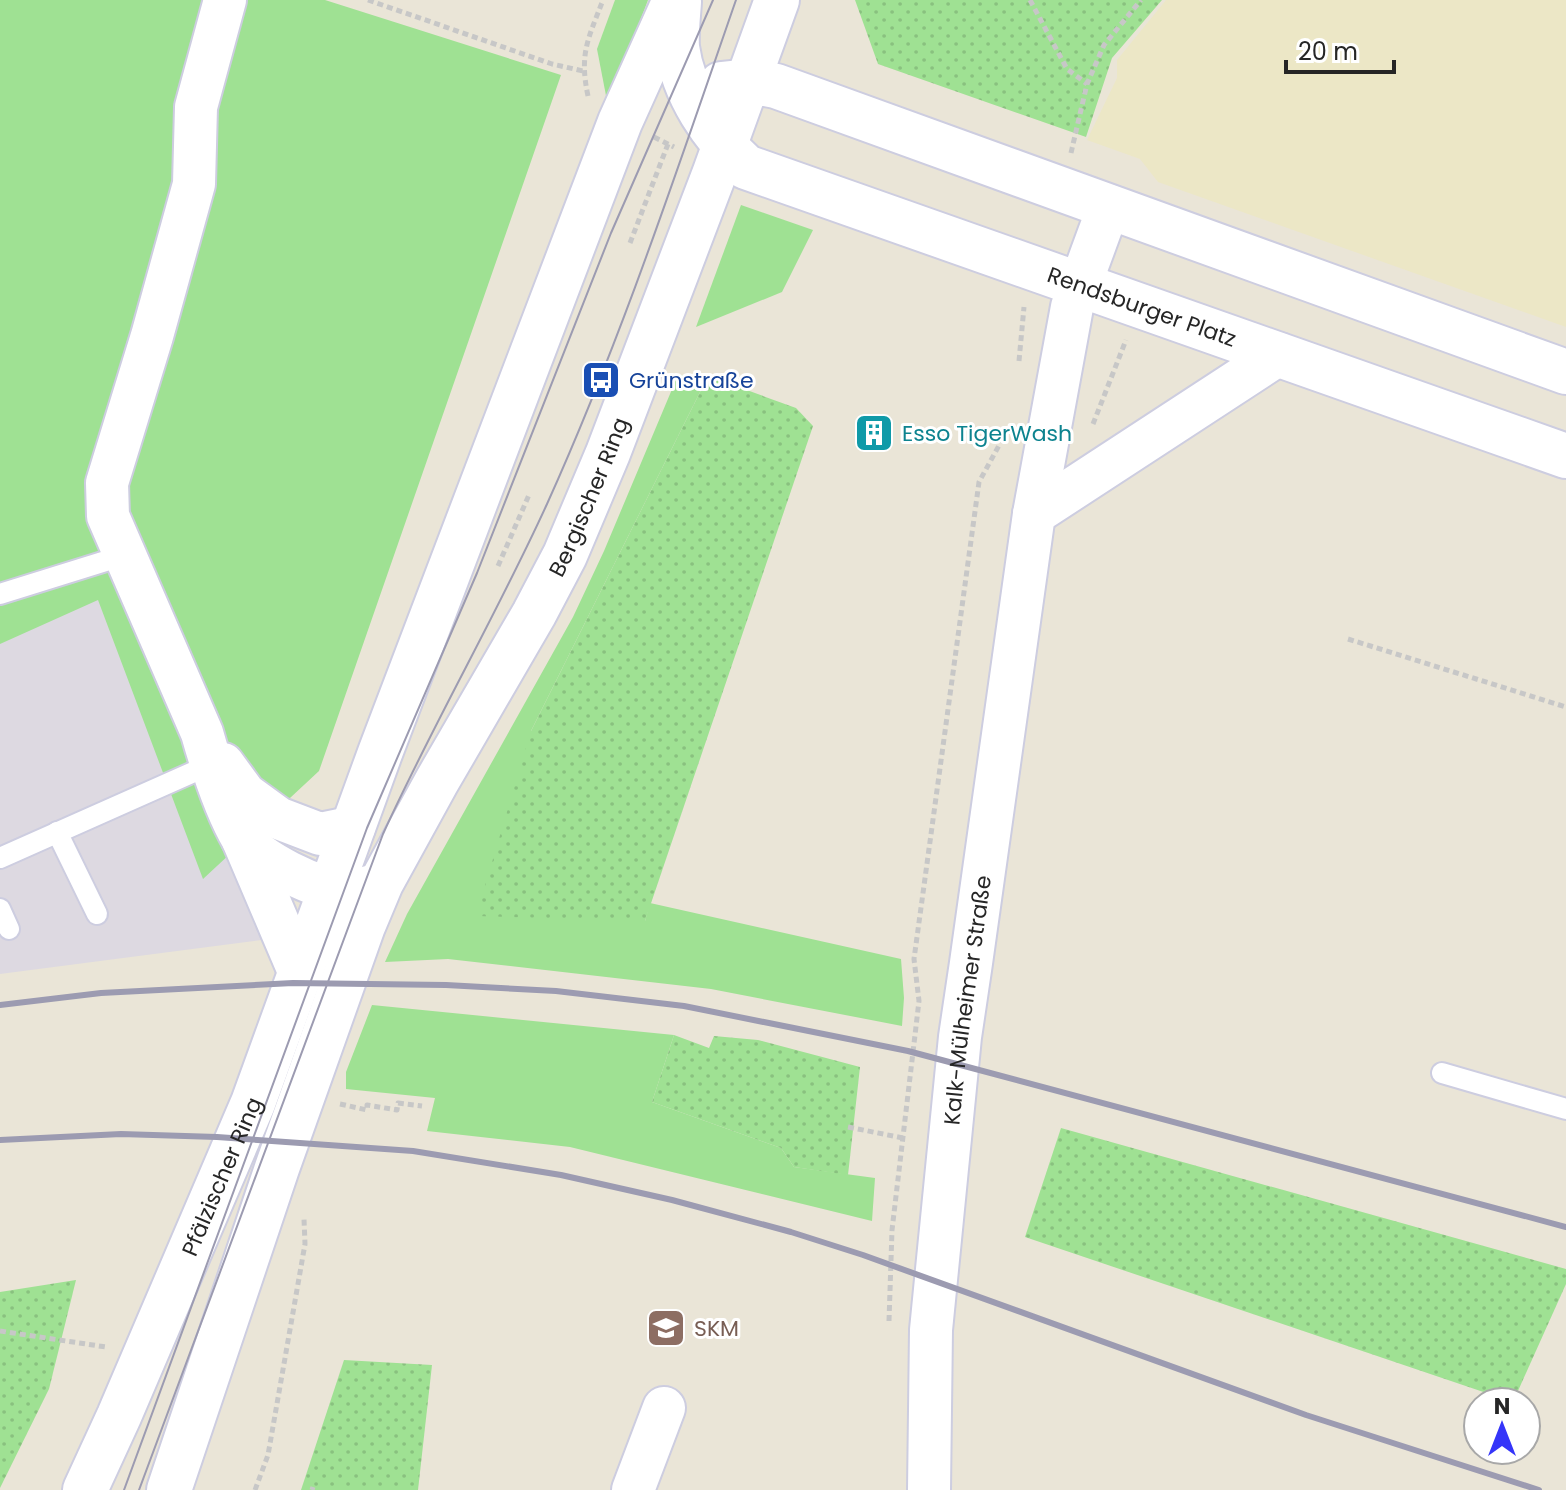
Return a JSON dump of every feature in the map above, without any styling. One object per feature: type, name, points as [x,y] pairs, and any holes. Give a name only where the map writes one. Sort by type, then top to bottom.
[{"type":"main road","points":[[677,0],[677,45],[683,72],[720,160]]},
{"type":"main road","points":[[343,858],[620,122],[677,0]]},
{"type":"main road","name":"Bergischer Ring","points":[[363,926],[381,883],[565,555],[608,453],[720,160],[777,0]]},
{"type":"main road","points":[[620,122],[657,98],[690,89],[749,81],[776,86],[1566,372]]},
{"type":"main road","name":"Rendsburger Platz","points":[[720,160],[1566,456]]},
{"type":"main road","name":"Pfälzischer Ring","points":[[85,1490],[253,1103],[343,858]]},
{"type":"main road","name":"Pfälzischer Ring","points":[[169,1490],[277,1168],[363,926]]},
{"type":"street","points":[[225,0],[196,107],[194,184],[107,483],[108,516],[211,753],[243,840],[301,976]]},
{"type":"street","name":"Kalk-Mülheimer Straße","points":[[929,1490],[931,1330],[960,1037],[1034,514],[1072,307],[1109,206]]},
{"type":"street","points":[[1034,514],[1279,354]]},
{"type":"street","points":[[211,753],[245,794],[278,818],[320,834],[343,858],[362,889],[381,883]]},
{"type":"street","points":[[243,840],[269,860],[304,879],[343,858]]},
{"type":"street","points":[[633,1490],[664,1408]]},
{"type":"lane","points":[[0,594],[125,555]]},
{"type":"lane","points":[[0,858],[211,753]]},
{"type":"lane","points":[[57,832],[97,914]]},
{"type":"lane","points":[[0,909],[9,929]]},
{"type":"lane","points":[[1442,1073],[1566,1109]]},
{"type":"path","points":[[368,0],[552,64],[583,71]]},
{"type":"path","points":[[603,0],[585,48],[583,71],[591,110],[668,144],[720,160]]},
{"type":"path","points":[[1030,0],[1067,69],[1087,84]]},
{"type":"path","points":[[1058,188],[1077,135],[1087,84],[1104,45],[1141,0]]},
{"type":"path","points":[[630,243],[668,144]]},
{"type":"path","points":[[1019,372],[1024,304]]},
{"type":"path","points":[[889,1334],[892,1230],[919,1001],[914,959],[979,482],[1008,428]]},
{"type":"path","points":[[492,579],[529,495]]},
{"type":"path","points":[[1348,639],[1566,707]]},
{"type":"path","points":[[338,1104],[367,1110],[367,1105],[397,1110],[398,1103],[422,1106]]},
{"type":"path","points":[[848,1127],[903,1138]]},
{"type":"path","points":[[255,1490],[271,1440],[305,1244],[304,1213]]},
{"type":"path","points":[[0,1331],[112,1348]]},
{"type":"shaded area","points":[[0,0],[264,785],[261,940],[0,974]]},
{"type":"shaded area","points":[[1166,0],[1566,0],[1566,327],[1158,182],[1140,159],[1087,140],[1117,78],[1117,60]]},
{"type":"green space","points":[[0,0],[325,0],[561,75],[319,771],[203,879],[98,600],[0,644]]},
{"type":"green space","points":[[615,0],[648,0],[608,106],[597,49]]},
{"type":"green space","points":[[855,0],[1162,0],[1112,58],[1086,137],[878,64]]},
{"type":"green space","points":[[741,205],[813,230],[782,292],[696,327]]},
{"type":"green space","points":[[678,375],[708,376],[531,731],[645,921],[650,903],[901,959],[904,998],[902,1026],[711,989],[448,959],[385,962],[407,914],[573,617]]},
{"type":"green space","points":[[708,376],[796,408],[813,426],[645,921],[476,916],[531,731]]},
{"type":"green space","points":[[372,1005],[674,1035],[652,1102],[781,1148],[794,1167],[875,1178],[872,1221],[570,1147],[427,1131],[435,1098],[346,1089],[346,1072]]},
{"type":"green space","points":[[674,1035],[709,1048],[714,1036],[758,1040],[860,1067],[848,1175],[794,1167],[781,1148],[652,1102]]},
{"type":"green space","points":[[1061,1128],[1566,1269],[1566,1284],[1520,1386],[1466,1386],[1025,1237]]},
{"type":"green space","points":[[76,1280],[49,1389],[0,1488],[0,1292]]},
{"type":"green space","points":[[344,1360],[432,1365],[418,1490],[301,1490]]},
{"type":"tram line","points":[[124,1490],[367,828],[477,573],[611,233],[713,0]]},
{"type":"tram line","points":[[139,1490],[383,834],[527,546],[574,442],[647,254],[736,0]]},
{"type":"railway","points":[[0,1005],[101,993],[293,983],[446,985],[556,991],[684,1006],[908,1051],[1566,1227]]},
{"type":"railway","points":[[0,1140],[121,1134],[217,1137],[413,1151],[561,1175],[672,1200],[863,1255],[1306,1415],[1539,1490]]},
{"type":"place","name":"Grünstraße","points":[[601,380]]},
{"type":"place","name":"Esso TigerWash","points":[[874,433]]},
{"type":"place","name":"SKM","points":[[666,1328]]}]
